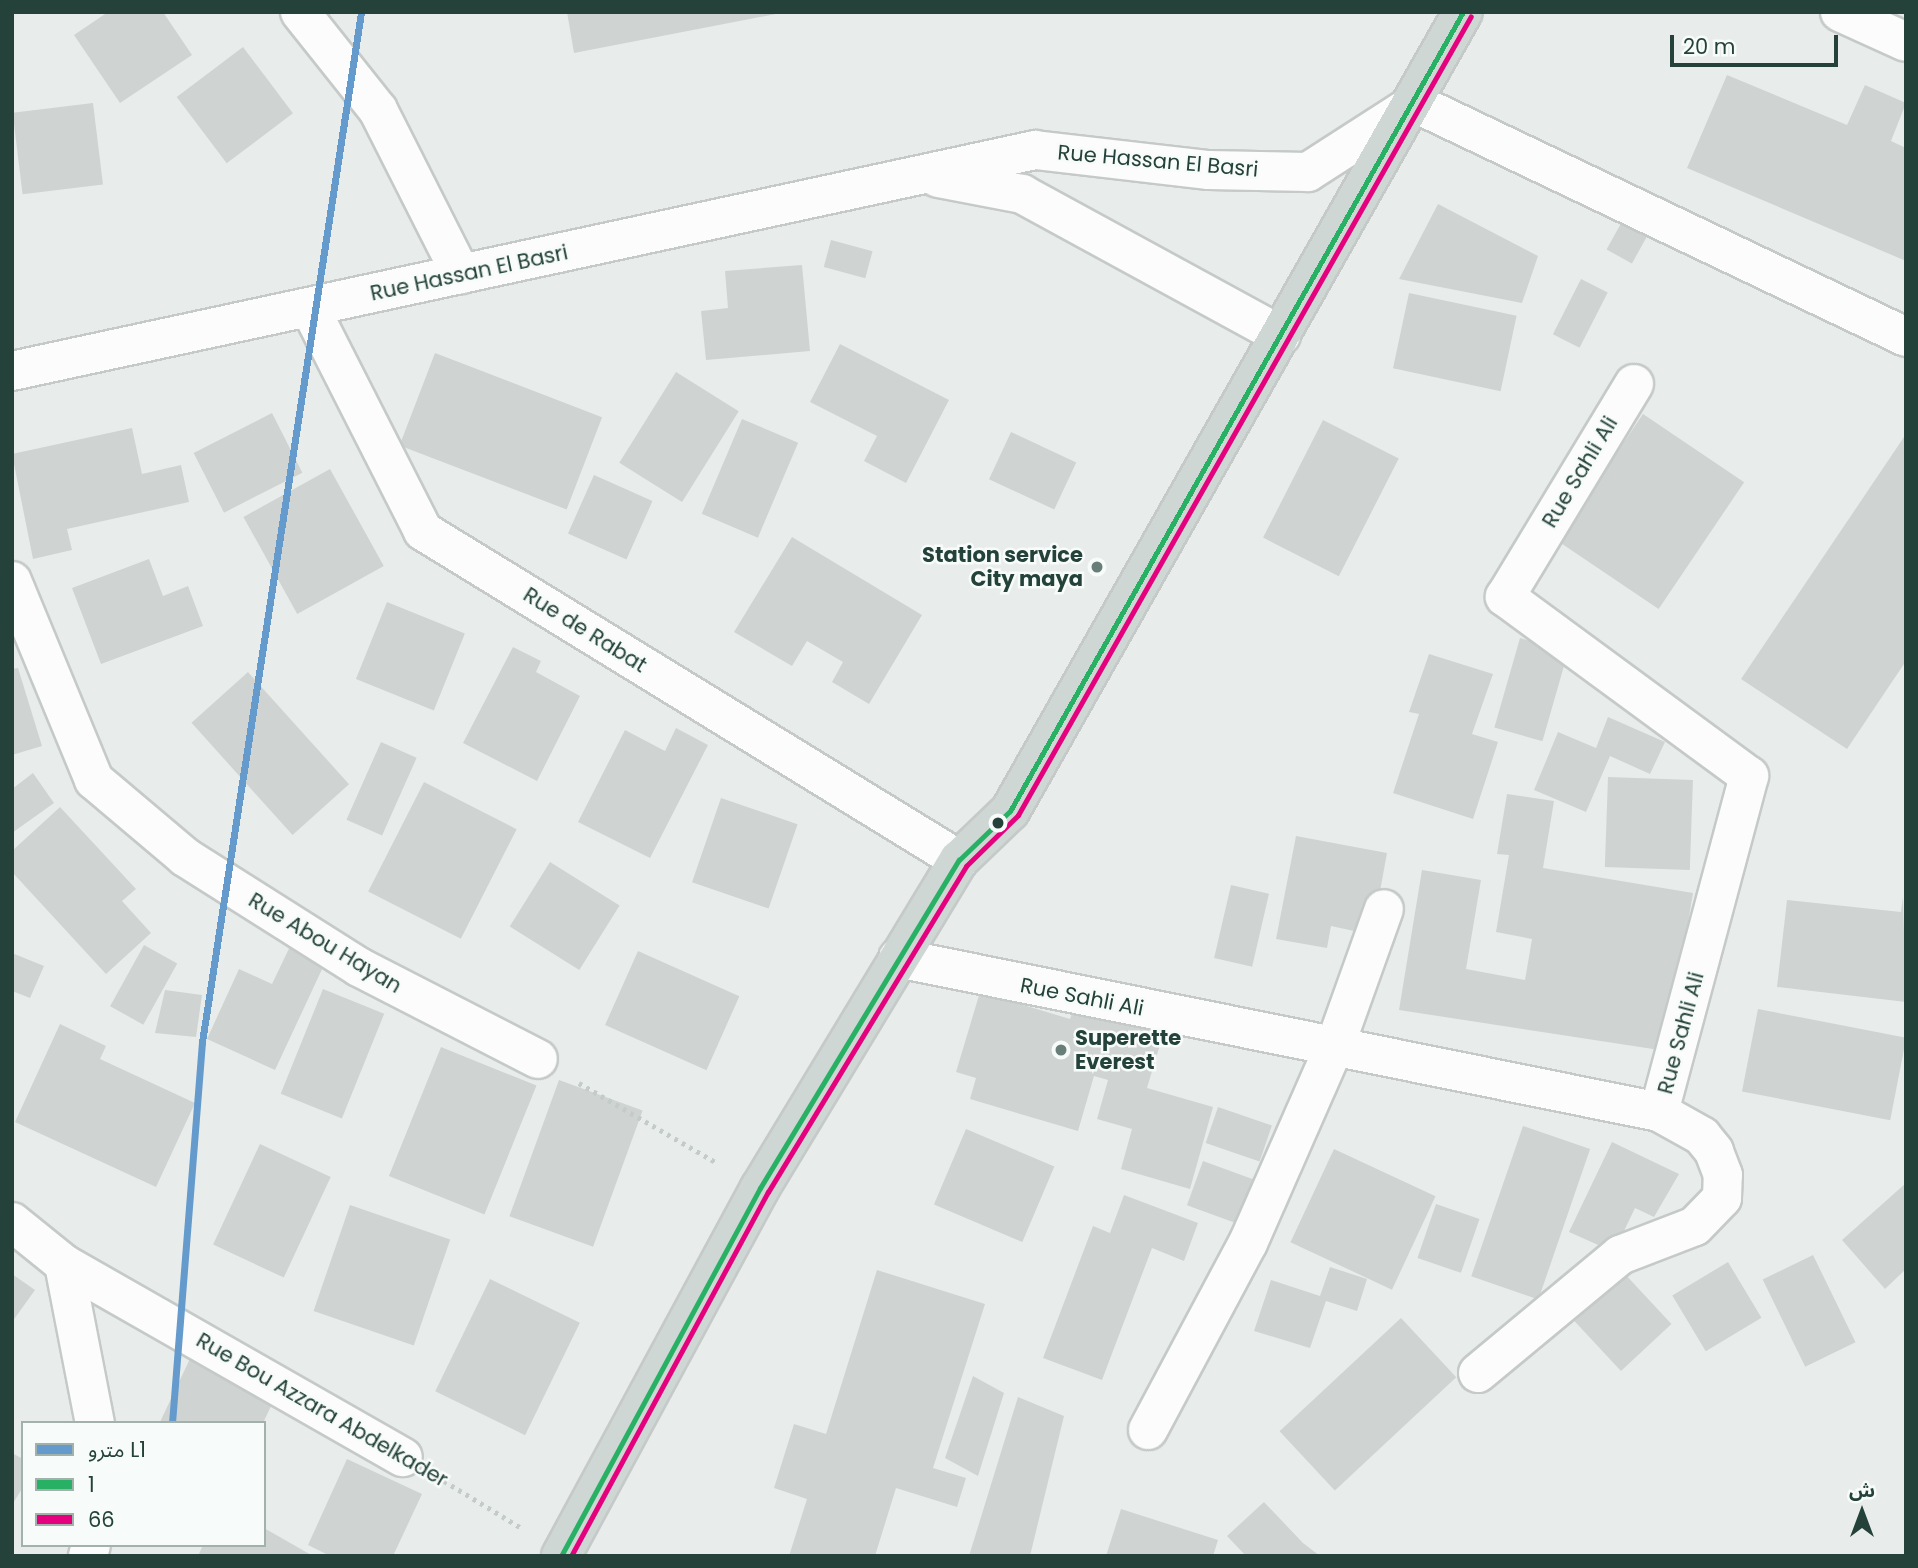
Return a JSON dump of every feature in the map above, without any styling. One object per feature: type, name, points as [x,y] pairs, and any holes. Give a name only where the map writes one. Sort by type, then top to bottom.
[{"type":"main road","points":[[562,1554],[760,1188],[959,860],[1010,811],[1415,103],[1463,12]]},
{"type":"street","points":[[300,12],[378,110],[461,274]]},
{"type":"street","points":[[1840,12],[1906,41]]},
{"type":"street","points":[[1415,103],[1906,337]]},
{"type":"street","name":"Rue Hassan El Basri","points":[[12,371],[926,176],[1035,150],[1209,170],[1308,172],[1415,103]]},
{"type":"street","name":"Rue Hassan El Basri","points":[[926,176],[1022,194],[1281,335]]},
{"type":"street","name":"Rue de Rabat","points":[[310,308],[423,531],[959,860]]},
{"type":"street","name":"Rue Sahli Ali","points":[[898,958],[1336,1043],[1441,1071],[1660,1112],[1749,776],[1505,597],[1634,384]]},
{"type":"street","name":"Rue Abou Hayan","points":[[12,581],[94,780],[185,857],[359,967],[538,1059]]},
{"type":"street","points":[[1149,1430],[1248,1243],[1336,1043],[1384,909]]},
{"type":"street","points":[[1478,1373],[1620,1255],[1695,1226],[1722,1198],[1723,1175],[1714,1151],[1702,1136],[1660,1112]]},
{"type":"street","name":"Rue Bou Azzara Abdelkader","points":[[12,1222],[64,1264],[403,1457]]},
{"type":"street","points":[[64,1264],[96,1421]]},
{"type":"path","points":[[538,1059],[760,1188]]},
{"type":"path","name":"Rue Bou Azzara Abdelkader","points":[[403,1457],[562,1554]]},
{"type":"building","points":[[108,12],[163,12],[192,55],[120,103],[74,35]]},
{"type":"building","points":[[567,12],[776,12],[776,14],[574,53]]},
{"type":"building","points":[[243,47],[293,113],[227,163],[177,97]]},
{"type":"building","points":[[1727,75],[1847,125],[1865,85],[1906,103],[1891,141],[1906,148],[1906,261],[1687,168]]},
{"type":"building","points":[[93,103],[103,184],[23,194],[13,113]]},
{"type":"building","points":[[1438,204],[1538,256],[1522,303],[1399,279]]},
{"type":"building","points":[[1624,218],[1649,232],[1632,264],[1607,249]]},
{"type":"building","points":[[831,240],[873,251],[865,278],[824,267]]},
{"type":"building","points":[[802,265],[810,351],[706,360],[701,311],[728,308],[725,271]]},
{"type":"building","points":[[1581,279],[1608,293],[1580,348],[1553,334]]},
{"type":"building","points":[[1409,293],[1517,316],[1501,391],[1393,368]]},
{"type":"building","points":[[840,344],[949,400],[906,483],[864,461],[877,436],[810,402]]},
{"type":"building","points":[[435,353],[602,417],[567,510],[400,445]]},
{"type":"building","points":[[676,372],[739,411],[682,502],[619,463]]},
{"type":"building","points":[[272,413],[302,473],[224,513],[194,453]]},
{"type":"building","points":[[1643,414],[1744,482],[1659,609],[1557,541]]},
{"type":"building","points":[[742,419],[798,443],[758,538],[702,514]]},
{"type":"building","points":[[1323,420],[1399,459],[1339,576],[1263,538]]},
{"type":"building","points":[[132,428],[142,474],[181,465],[189,502],[67,529],[72,550],[33,559],[12,454]]},
{"type":"building","points":[[1011,432],[1076,462],[1054,510],[989,479]]},
{"type":"building","points":[[1906,434],[1906,661],[1847,749],[1741,679]]},
{"type":"building","points":[[330,469],[384,566],[297,614],[243,517]]},
{"type":"building","points":[[594,475],[652,501],[626,559],[568,533]]},
{"type":"building","points":[[792,537],[922,615],[869,704],[832,682],[843,662],[807,641],[792,666],[734,632]]},
{"type":"building","points":[[149,559],[163,596],[188,586],[203,626],[101,664],[72,588]]},
{"type":"building","points":[[387,602],[465,633],[434,710],[356,679]]},
{"type":"building","points":[[1520,638],[1568,652],[1542,741],[1494,727]]},
{"type":"building","points":[[513,647],[541,661],[536,672],[580,696],[537,781],[463,743]]},
{"type":"building","points":[[1429,654],[1493,674],[1472,734],[1498,742],[1473,819],[1393,793],[1419,714],[1409,712]]},
{"type":"building","points":[[18,668],[42,746],[12,755],[12,669]]},
{"type":"building","points":[[248,672],[349,784],[293,835],[192,723]]},
{"type":"building","points":[[1608,717],[1665,742],[1650,774],[1610,756],[1586,812],[1534,790],[1558,732],[1596,748]]},
{"type":"building","points":[[676,728],[708,745],[650,858],[578,822],[625,730],[665,751]]},
{"type":"building","points":[[381,742],[417,758],[382,836],[346,820]]},
{"type":"building","points":[[33,773],[54,803],[12,833],[12,789]]},
{"type":"building","points":[[1608,777],[1693,780],[1690,870],[1605,867]]},
{"type":"building","points":[[424,782],[517,829],[461,939],[368,892]]},
{"type":"building","points":[[1507,794],[1554,801],[1543,868],[1693,893],[1666,1051],[1399,1010],[1422,870],[1481,880],[1466,969],[1525,980],[1532,939],[1496,932],[1509,855],[1497,854]]},
{"type":"building","points":[[721,798],[798,824],[769,909],[692,882]]},
{"type":"building","points":[[60,807],[136,889],[122,901],[151,933],[106,974],[12,872],[12,851]]},
{"type":"building","points":[[1296,836],[1387,853],[1372,935],[1331,926],[1327,948],[1276,939]]},
{"type":"building","points":[[550,862],[620,905],[579,970],[510,926]]},
{"type":"building","points":[[1231,885],[1269,894],[1252,967],[1214,958]]},
{"type":"building","points":[[1903,897],[1906,1002],[1777,987],[1787,900],[1901,912]]},
{"type":"building","points":[[296,934],[331,950],[275,1070],[207,1039],[239,969],[272,984]]},
{"type":"building","points":[[144,945],[177,963],[143,1025],[110,1006]]},
{"type":"building","points":[[638,951],[739,996],[706,1070],[605,1025]]},
{"type":"building","points":[[12,953],[44,966],[30,998],[12,991]]},
{"type":"building","points":[[323,989],[384,1014],[342,1118],[281,1094]]},
{"type":"building","points":[[165,990],[202,995],[196,1037],[155,1033]]},
{"type":"building","name":"Superette Everest","points":[[980,992],[1070,1019],[1076,1002],[1165,1028],[1147,1088],[1213,1107],[1190,1189],[1121,1169],[1132,1129],[1097,1119],[1108,1080],[1094,1076],[1078,1131],[970,1099],[976,1078],[956,1072]]},
{"type":"building","points":[[1758,1009],[1906,1038],[1890,1120],[1742,1091]]},
{"type":"building","points":[[60,1024],[106,1046],[100,1059],[195,1103],[156,1187],[15,1122]]},
{"type":"building","points":[[441,1047],[536,1086],[484,1214],[389,1176]]},
{"type":"building","points":[[559,1080],[643,1110],[593,1247],[509,1216]]},
{"type":"building","points":[[1218,1107],[1272,1126],[1260,1161],[1206,1143]]},
{"type":"building","points":[[1523,1126],[1590,1149],[1538,1299],[1471,1276]]},
{"type":"building","points":[[966,1129],[1054,1167],[1022,1242],[934,1204]]},
{"type":"building","points":[[1612,1142],[1679,1174],[1654,1217],[1635,1208],[1614,1252],[1569,1232]]},
{"type":"building","points":[[260,1144],[331,1177],[284,1278],[213,1245]]},
{"type":"building","points":[[1334,1149],[1436,1196],[1392,1290],[1290,1242]]},
{"type":"building","points":[[1203,1161],[1254,1179],[1238,1224],[1187,1205]]},
{"type":"building","points":[[1906,1183],[1906,1269],[1885,1289],[1842,1240]]},
{"type":"building","points":[[1124,1195],[1198,1223],[1184,1261],[1152,1248],[1102,1380],[1043,1358],[1093,1226],[1110,1233]]},
{"type":"building","points":[[1436,1204],[1479,1219],[1461,1273],[1417,1258]]},
{"type":"building","points":[[350,1205],[450,1240],[414,1345],[314,1311]]},
{"type":"building","points":[[1813,1255],[1856,1342],[1805,1367],[1763,1280]]},
{"type":"building","points":[[1728,1262],[1761,1318],[1706,1351],[1672,1295]]},
{"type":"building","points":[[1330,1267],[1367,1279],[1357,1311],[1326,1301],[1310,1348],[1254,1331],[1271,1280],[1320,1296]]},
{"type":"building","points":[[877,1270],[985,1304],[933,1468],[966,1478],[957,1507],[896,1488],[875,1556],[789,1556],[807,1499],[774,1488],[794,1424],[826,1434]]},
{"type":"building","points":[[1623,1272],[1671,1324],[1621,1371],[1573,1319]]},
{"type":"building","points":[[12,1274],[35,1290],[12,1322]]},
{"type":"building","points":[[490,1279],[580,1323],[525,1435],[435,1391]]},
{"type":"building","points":[[1401,1318],[1456,1377],[1335,1490],[1280,1431]]},
{"type":"building","points":[[196,1346],[281,1385],[264,1421],[160,1421]]},
{"type":"building","points":[[973,1376],[1004,1393],[978,1476],[945,1458]]},
{"type":"building","points":[[1018,1397],[1064,1416],[1030,1556],[969,1556]]},
{"type":"building","points":[[12,1453],[21,1458],[21,1490],[12,1505]]},
{"type":"building","points":[[347,1459],[422,1494],[393,1556],[330,1556],[308,1545]]},
{"type":"building","points":[[1264,1502],[1303,1543],[1320,1556],[1246,1556],[1227,1536]]},
{"type":"building","points":[[1121,1509],[1218,1540],[1213,1556],[1106,1556]]},
{"type":"building","points":[[266,1529],[313,1556],[198,1556],[202,1547],[266,1547]]},
{"type":"metro line","name":"L1","points":[[172,1421],[202,1042],[361,12]]},
{"type":"transit line","name":"1","points":[[561,1556],[760,1188],[959,860],[1010,811],[1463,12]]},
{"type":"transit line","name":"66","points":[[571,1556],[768,1192],[966,866],[1018,815],[1471,16]]},
{"type":"place","name":"Station service City maya","points":[[1097,567]]},
{"type":"place","name":"Superette Everest","points":[[1061,1050]]}]
